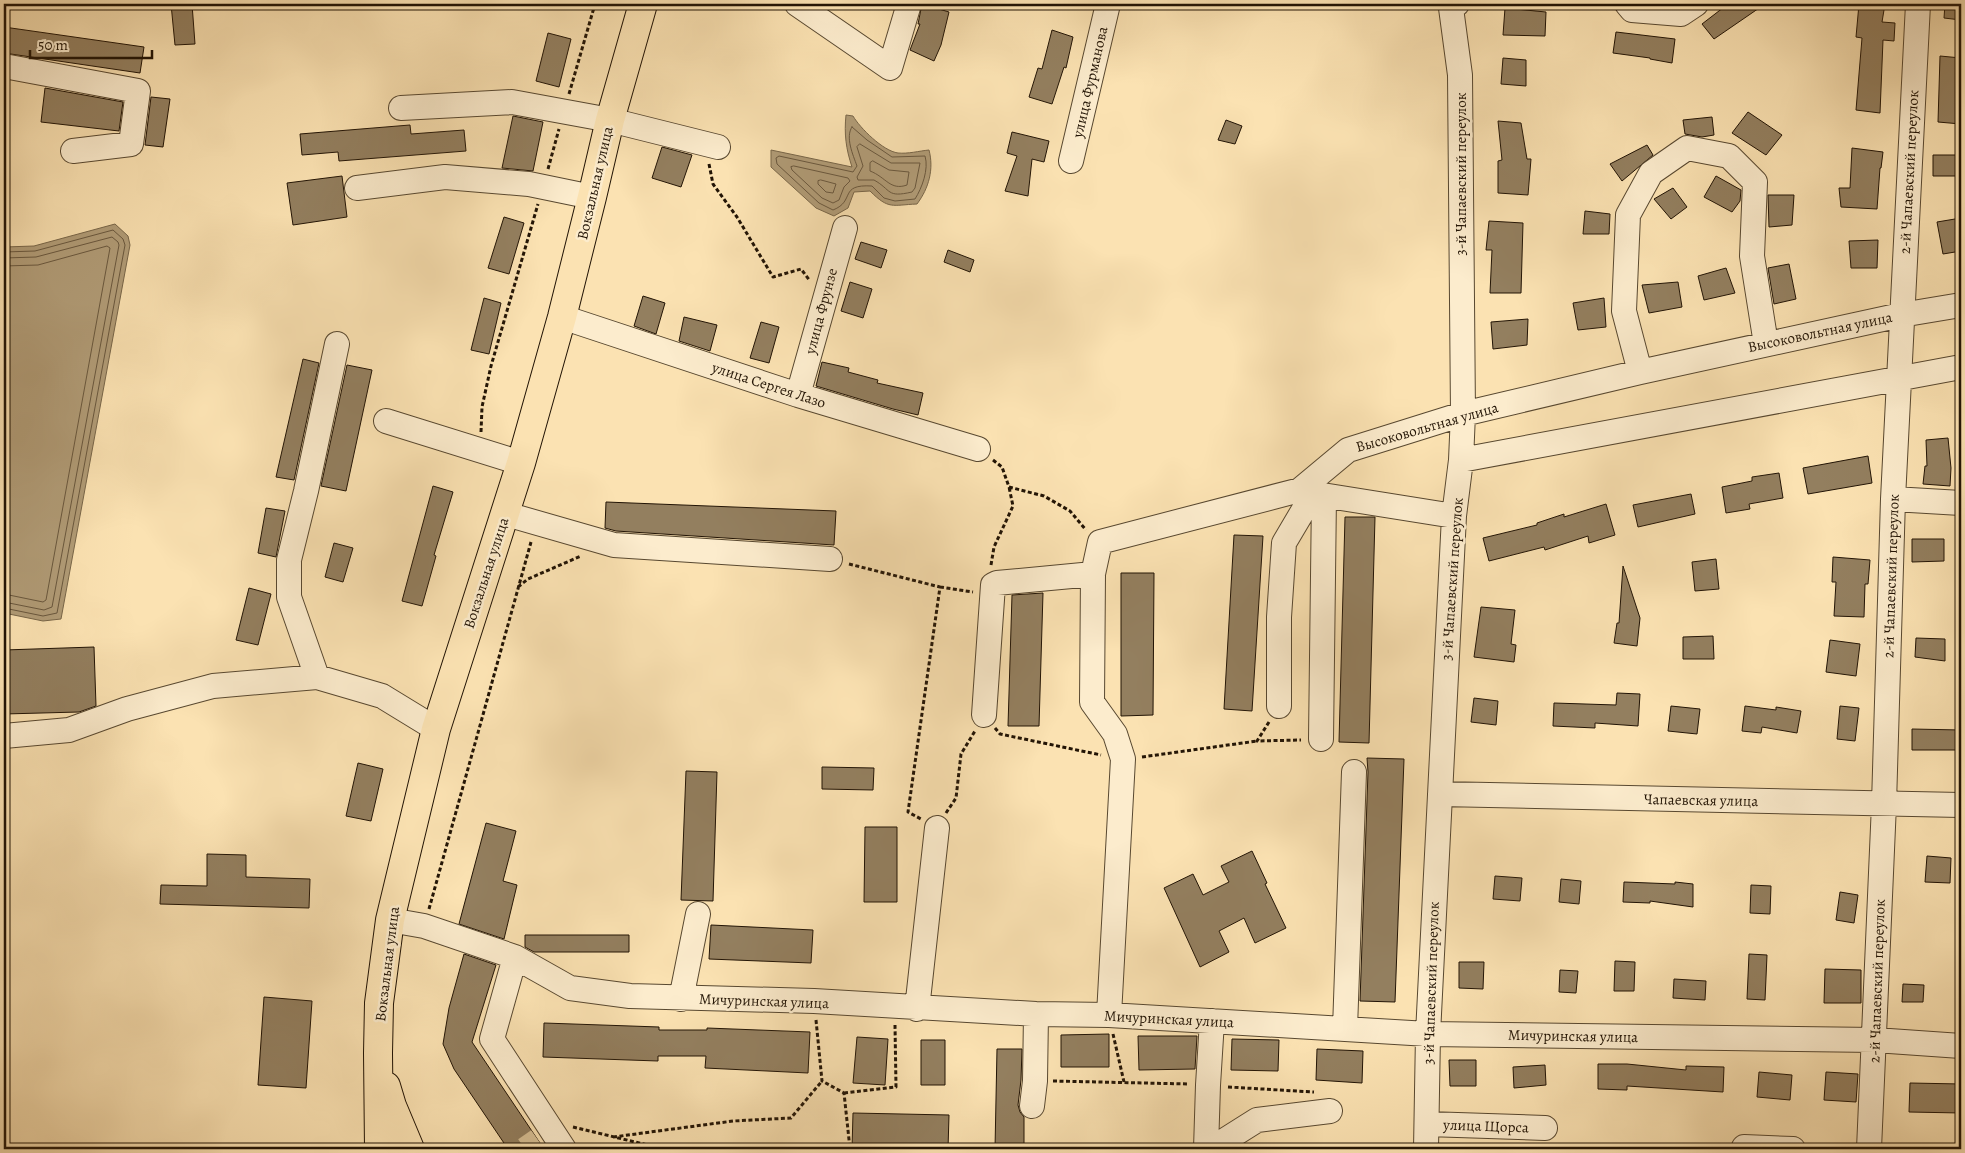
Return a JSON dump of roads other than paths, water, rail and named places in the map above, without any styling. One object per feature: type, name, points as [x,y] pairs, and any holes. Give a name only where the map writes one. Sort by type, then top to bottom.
[{"type":"main road","name":"Вокзальная улица","points":[[379,1149],[379,1002],[390,920],[436,730],[521,463],[562,317],[610,120],[643,4]]},
{"type":"main road","points":[[378,1054],[392,1106],[410,1149]]},
{"type":"street","points":[[797,4],[890,68],[909,4]]},
{"type":"street","name":"улица Фурманова","points":[[1072,161],[1108,4]]},
{"type":"street","points":[[1627,4],[1632,10],[1681,14],[1696,4]]},
{"type":"street","name":"2-й Чапаевский переулок","points":[[1869,1149],[1884,804],[1893,499],[1918,4]]},
{"type":"street","name":"3-й Чапаевский переулок","points":[[1426,1149],[1428,1034],[1440,794],[1454,516],[1461,460],[1463,414],[1460,75],[1454,6]]},
{"type":"street","points":[[4,66],[138,91],[131,144],[73,151]]},
{"type":"street","points":[[401,108],[512,102],[610,120],[712,146]]},
{"type":"street","points":[[1640,372],[1624,311],[1628,215],[1651,173],[1687,148],[1729,156],[1755,182],[1752,256],[1766,344]]},
{"type":"street","points":[[357,188],[445,176],[529,184],[592,197]]},
{"type":"street","name":"улица Фрунзе","points":[[798,395],[823,300],[845,228]]},
{"type":"street","name":"Высоковольтная улица","points":[[1093,574],[1100,542],[1312,493],[1348,450],[1463,414],[1766,344],[1901,315],[1961,305]]},
{"type":"street","name":"улица Сергея Лазо","points":[[562,317],[798,395],[978,449]]},
{"type":"street","points":[[317,677],[289,597],[289,560],[306,491],[337,344]]},
{"type":"street","points":[[1461,460],[1961,367]]},
{"type":"street","points":[[386,421],[521,463]]},
{"type":"street","points":[[1312,493],[1454,516]]},
{"type":"street","points":[[1279,706],[1279,617],[1284,543],[1312,493]]},
{"type":"street","points":[[1312,493],[1321,740]]},
{"type":"street","points":[[1893,499],[1961,503]]},
{"type":"street","points":[[506,514],[536,521],[614,545],[830,559]]},
{"type":"street","points":[[984,715],[994,589],[1093,574],[1092,702],[1115,734],[1123,759],[1109,1015]]},
{"type":"street","points":[[4,736],[69,730],[127,709],[214,686],[317,677],[382,696],[436,730]]},
{"type":"street","points":[[1345,1029],[1354,772]]},
{"type":"street","name":"Чапаевская улица","points":[[1440,794],[1961,805]]},
{"type":"street","points":[[917,1009],[937,828]]},
{"type":"street","points":[[682,999],[698,914]]},
{"type":"street","name":"Мичуринская улица","points":[[390,920],[424,926],[515,957],[570,988],[630,996],[814,1002],[1036,1014],[1109,1015],[1428,1034],[1875,1040],[1961,1046]]},
{"type":"street","points":[[515,957],[492,1039],[551,1140]]},
{"type":"street","points":[[1032,1106],[1035,1081],[1036,1014]]},
{"type":"street","points":[[1206,1149],[1212,1022]]},
{"type":"street","points":[[1211,1149],[1256,1120],[1330,1111]]},
{"type":"street","name":"улица Щорса","points":[[1427,1124],[1545,1128]]},
{"type":"street","points":[[1744,1147],[1793,1149]]},
{"type":"water","points":[[846,115],[853,116],[872,138],[892,151],[906,153],[929,150],[931,171],[925,191],[917,204],[891,205],[876,197],[870,191],[854,192],[848,208],[834,216],[816,208],[771,167],[771,150],[852,167],[846,141]]},
{"type":"water","points":[[115,224],[128,236],[130,245],[61,619],[43,621],[4,613],[4,247],[34,246]]},
{"type":"tunnel","points":[[525,1149],[538,1140]]}]
